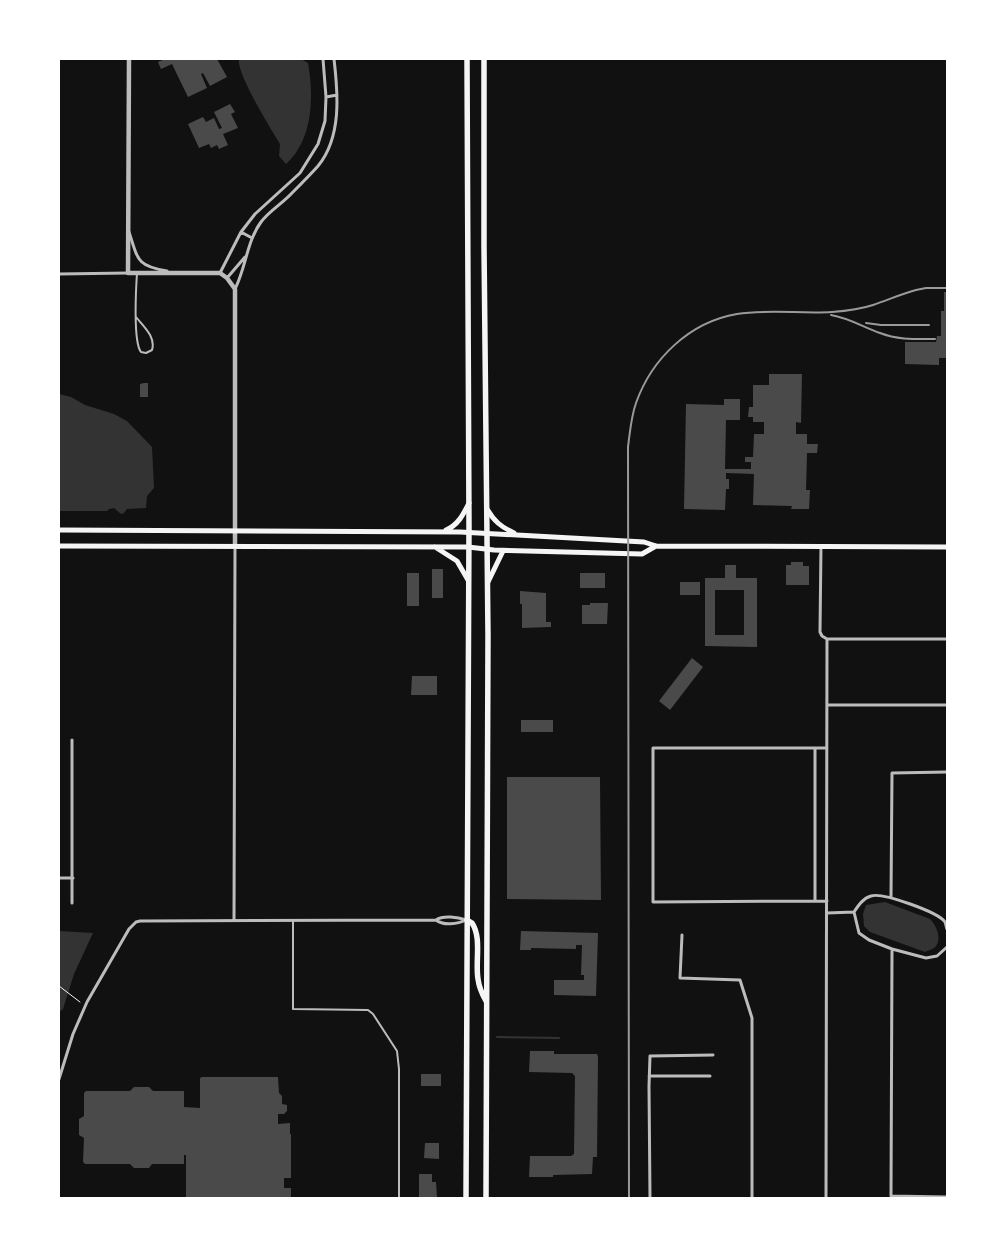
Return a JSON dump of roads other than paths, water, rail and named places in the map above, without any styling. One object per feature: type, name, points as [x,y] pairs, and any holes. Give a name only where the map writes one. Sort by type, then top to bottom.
[{"type":"main road","points":[[466,1198],[467,59]]},
{"type":"main road","points":[[484,59],[488,582],[486,1198]]},
{"type":"main road","points":[[441,533],[451,529],[457,523],[468,503]]},
{"type":"main road","points":[[487,508],[491,517],[500,526],[517,534]]},
{"type":"main road","points":[[59,530],[468,532],[644,542],[656,546],[947,548]]},
{"type":"main road","points":[[59,546],[468,547],[487,550],[642,554],[656,546]]},
{"type":"main road","points":[[434,547],[457,561],[468,580]]},
{"type":"main road","points":[[488,582],[504,550]]},
{"type":"main road","points":[[467,920],[475,927],[478,979],[481,992],[487,1003]]},
{"type":"street","points":[[128,273],[129,59]]},
{"type":"street","points":[[220,273],[241,232],[255,214],[300,174],[318,144],[325,122],[326,97],[323,59]]},
{"type":"street","points":[[234,920],[235,289],[241,277],[252,238],[262,221],[319,165],[329,147],[335,122],[337,95],[334,59]]},
{"type":"street","points":[[326,97],[337,95]]},
{"type":"street","points":[[128,229],[136,255],[145,266],[178,273]]},
{"type":"street","points":[[241,232],[252,238]]},
{"type":"street","points":[[227,278],[247,254]]},
{"type":"street","points":[[59,274],[220,273],[227,278],[235,289]]},
{"type":"street","points":[[821,546],[820,632],[822,636],[828,639],[947,639]]},
{"type":"street","points":[[826,1198],[828,639]]},
{"type":"street","points":[[827,705],[947,705]]},
{"type":"street","points":[[72,740],[72,903]]},
{"type":"street","points":[[827,748],[653,748],[653,902],[827,901]]},
{"type":"street","points":[[815,748],[815,901]]},
{"type":"street","points":[[891,897],[892,772],[947,772]]},
{"type":"street","points":[[59,878],[73,878]]},
{"type":"street","points":[[947,929],[944,921],[933,914],[891,897],[871,895],[861,901],[854,912],[859,933],[869,940],[926,958],[937,956],[947,947]]},
{"type":"street","points":[[827,913],[854,912]]},
{"type":"street","points":[[59,1079],[73,1034],[87,1002],[132,925],[144,920],[436,920],[439,923],[460,924],[467,920]]},
{"type":"street","points":[[682,936],[680,978],[740,980],[752,1018],[752,1198]]},
{"type":"street","points":[[892,948],[890,1196],[947,1197]]},
{"type":"street","points":[[650,1198],[650,1056],[713,1055]]},
{"type":"street","points":[[650,1076],[710,1076]]},
{"type":"lane","points":[[136,318],[153,339],[152,350],[146,353],[141,352],[138,348],[136,318],[137,273]]},
{"type":"lane","points":[[293,920],[293,1010],[370,1011],[397,1051],[399,1069],[399,1198]]},
{"type":"waterway","points":[[497,1037],[559,1038]]},
{"type":"railway","points":[[629,1198],[628,447],[636,403],[652,371],[663,357],[689,334],[720,318],[749,313],[832,312],[848,310],[868,306],[916,290],[947,288]]},
{"type":"railway","points":[[831,315],[894,337],[935,339]]},
{"type":"railway","points":[[866,323],[881,325],[929,325]]}]
